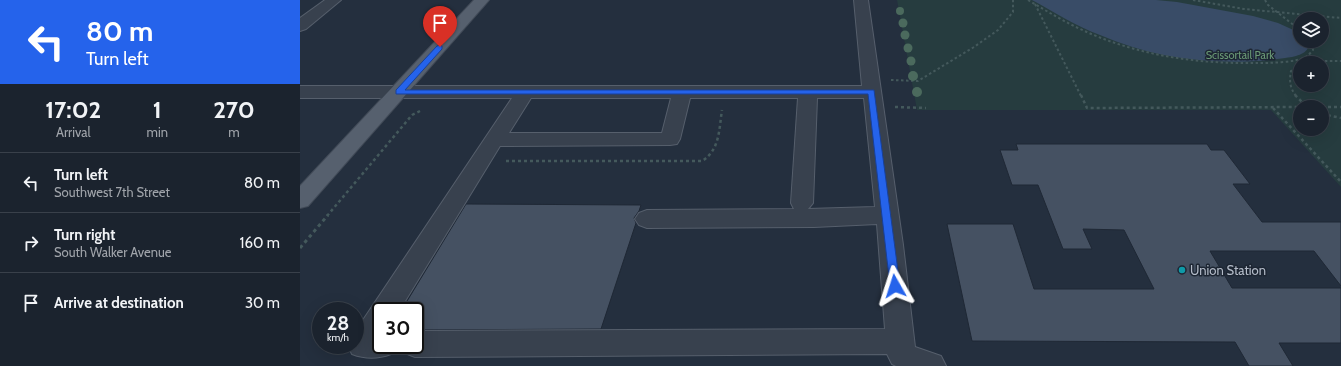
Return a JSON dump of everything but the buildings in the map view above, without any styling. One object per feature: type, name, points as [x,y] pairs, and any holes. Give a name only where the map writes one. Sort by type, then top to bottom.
[{"type":"main road","points":[[300,200],[482,0]]},
{"type":"street","points":[[300,26],[334,0]]},
{"type":"street","points":[[862,0],[880,86],[887,215],[901,348]]},
{"type":"street","points":[[300,92],[808,92],[880,86]]},
{"type":"street","points":[[390,302],[525,92]]},
{"type":"street","points":[[494,140],[670,139],[682,92]]},
{"type":"street","points":[[802,203],[808,92]]},
{"type":"street","points":[[647,219],[814,218],[887,215]]},
{"type":"street","points":[[372,330],[362,345],[372,345]]},
{"type":"street","points":[[424,344],[901,348],[931,366]]},
{"type":"path","points":[[880,86],[918,81],[974,47],[998,30],[1013,12],[1013,0]]},
{"type":"path","points":[[1028,0],[1087,32],[1108,41],[1149,53],[1211,63],[1263,63],[1293,59]]},
{"type":"path","points":[[1194,0],[1277,12],[1341,18]]},
{"type":"path","points":[[1265,0],[1268,5],[1293,25]]},
{"type":"path","points":[[1035,4],[1087,108],[1293,107]]},
{"type":"path","points":[[1329,61],[1341,61]]},
{"type":"path","points":[[1293,70],[1291,71],[1289,83],[1292,91],[1300,100]]},
{"type":"path","points":[[894,107],[926,108]]},
{"type":"path","points":[[1272,107],[1341,182]]},
{"type":"path","points":[[1329,107],[1341,107]]},
{"type":"path","points":[[300,248],[412,115],[426,108]]},
{"type":"path","points":[[1329,115],[1341,118]]},
{"type":"green space","name":"Scissortail Park","points":[[897,0],[1341,0],[1341,187],[1295,136],[1329,136],[1329,100],[1293,100],[1293,134],[1271,110],[917,110]]},
{"type":"water","points":[[1032,0],[1156,0],[1177,2],[1253,16],[1278,23],[1293,30],[1293,48],[1308,48],[1305,52],[1297,56],[1262,61],[1238,62],[1191,59],[1167,56],[1122,44],[1065,19]]},
{"type":"place","name":"Union Station","points":[[1182,270]]},
{"type":"route","points":[[440,47],[398,92],[872,92],[895,286]]}]
